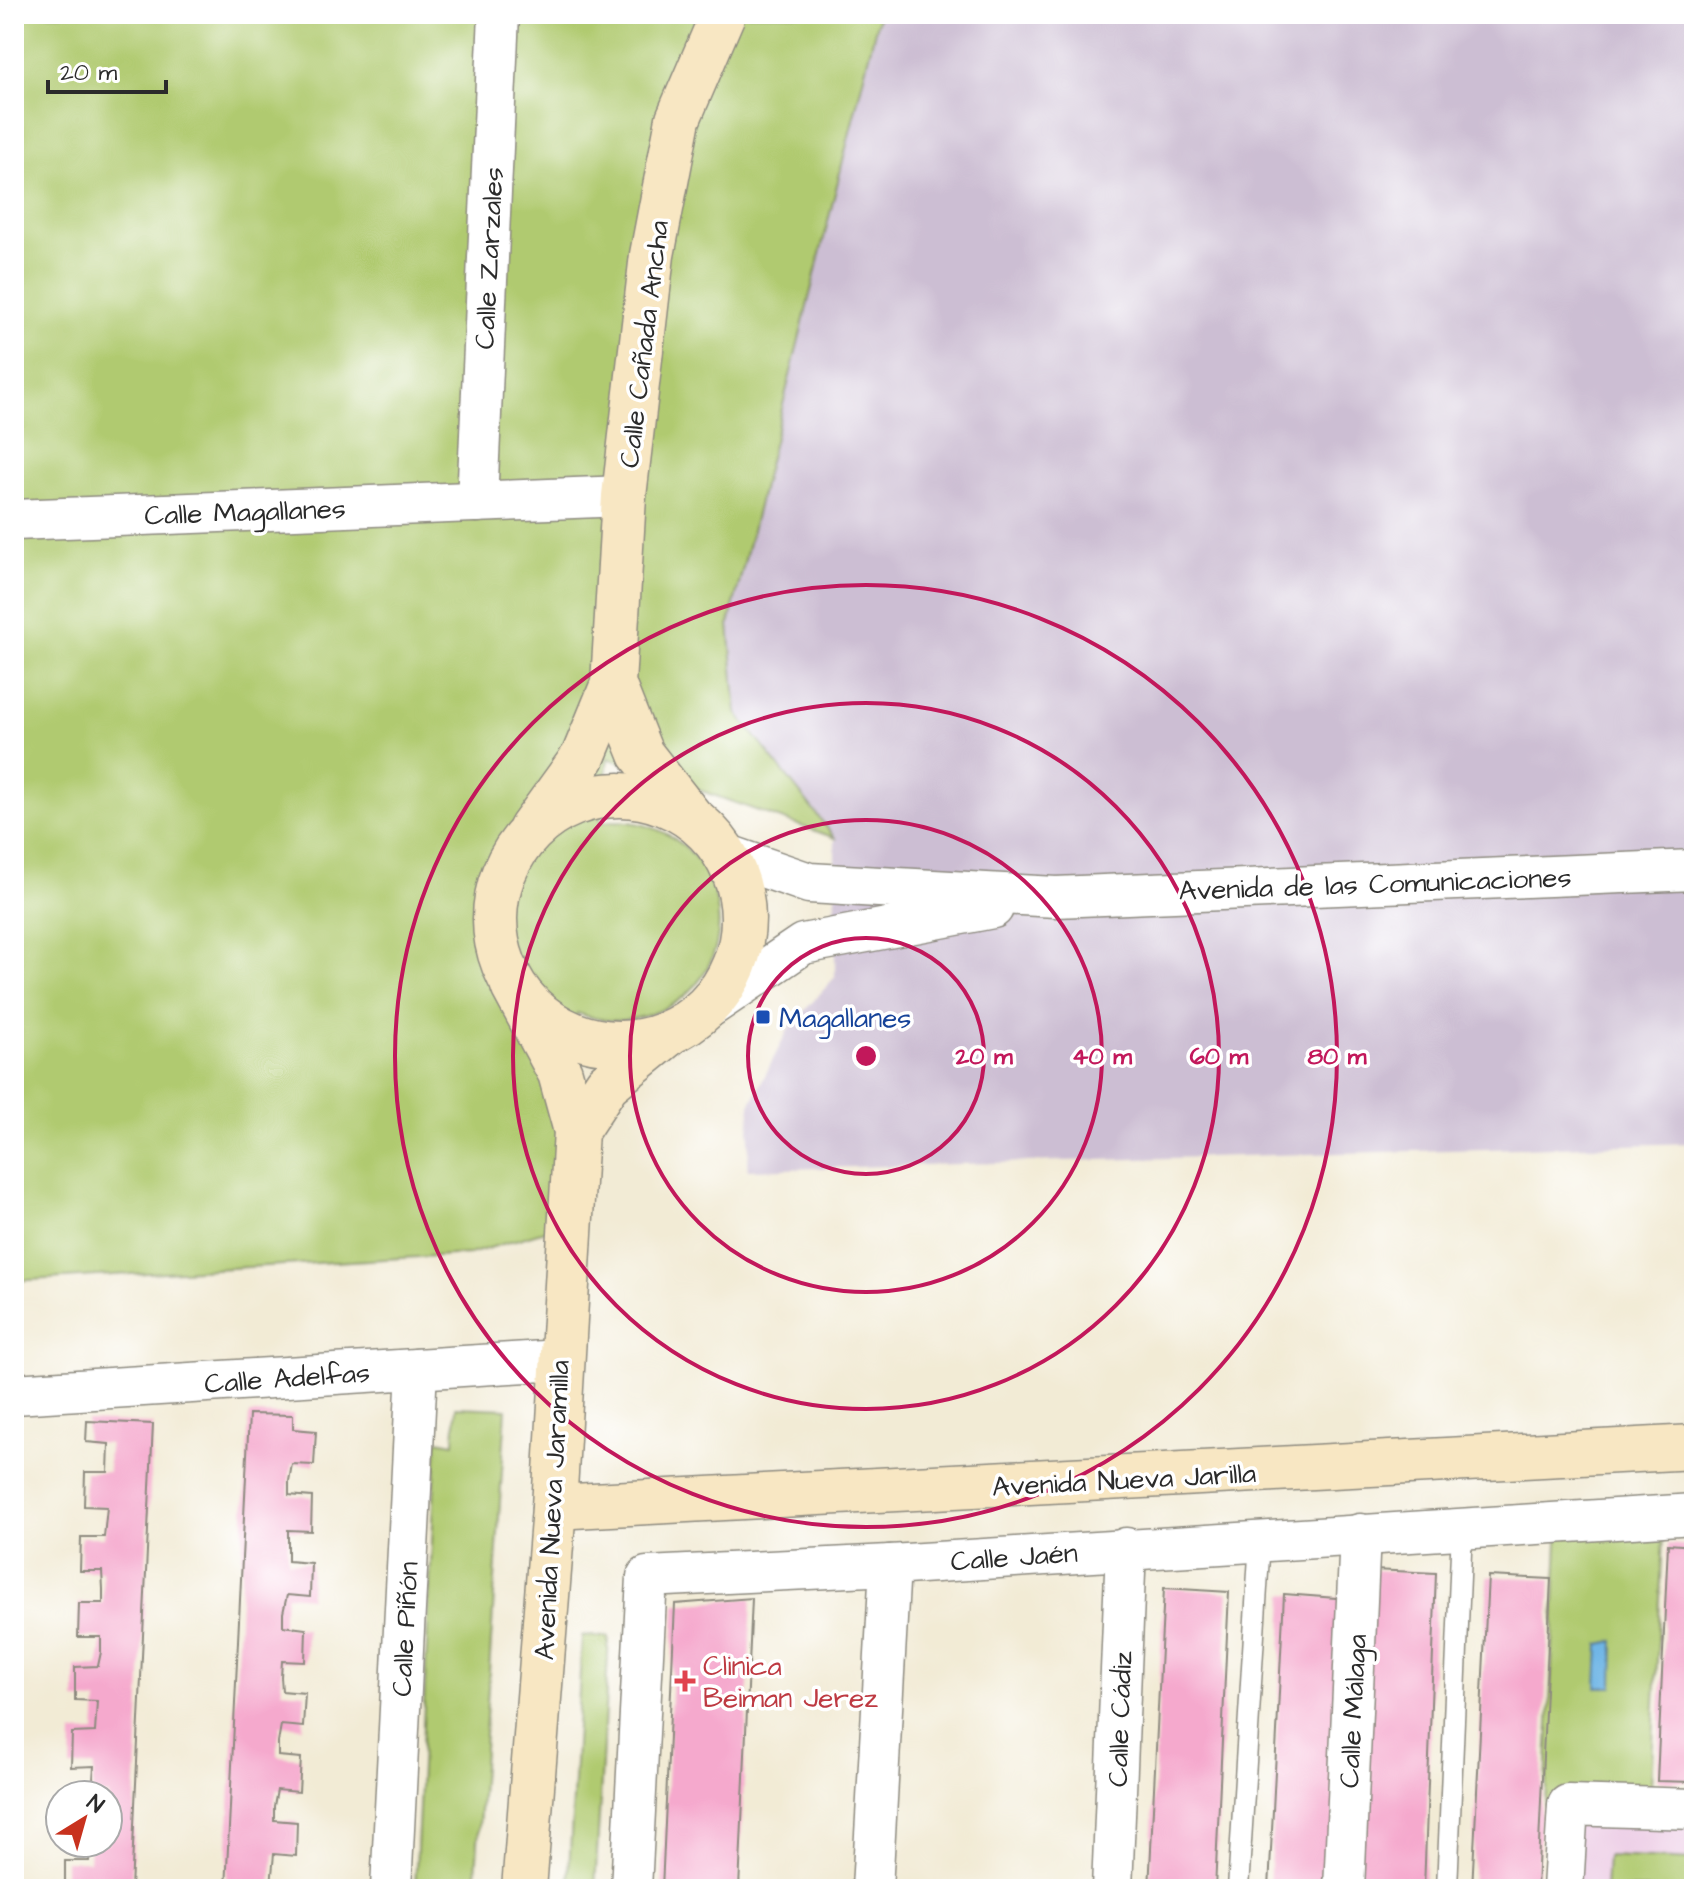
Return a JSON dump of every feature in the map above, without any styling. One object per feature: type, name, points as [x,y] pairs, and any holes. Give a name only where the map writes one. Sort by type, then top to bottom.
[{"type":"street","name":"Calle Zarzales","points":[[477,502],[499,14]]},
{"type":"street","name":"Calle Cañada Ancha","points":[[531,829],[583,757],[613,684],[624,496],[652,255],[678,119],[723,14]]},
{"type":"street","name":"Calle Magallanes","points":[[14,520],[624,496]]},
{"type":"street","name":"Calle Cañada Ancha","points":[[613,684],[641,754],[692,818]]},
{"type":"street","points":[[627,795],[661,802],[692,818],[725,854],[739,886],[743,920],[738,955],[724,986],[684,1024],[633,1043],[598,1042],[564,1032],[536,1012],[513,986],[496,947],[494,904],[506,863],[531,829],[559,809],[604,796],[627,795]]},
{"type":"street","name":"Avenida de las Comunicaciones","points":[[725,854],[809,883],[1056,897],[1694,870]]},
{"type":"street","name":"Avenida de las Comunicaciones","points":[[684,1024],[803,944],[1056,897]]},
{"type":"street","name":"Avenida Nueva Jaramilla","points":[[513,986],[560,1073],[576,1131],[560,1360],[554,1507],[524,1889]]},
{"type":"street","name":"Avenida Nueva Jaramilla","points":[[576,1131],[607,1084],[684,1024]]},
{"type":"street","name":"Calle Adelfas","points":[[14,1394],[560,1360]]},
{"type":"street","name":"Calle Piñón","points":[[391,1889],[417,1369]]},
{"type":"street","name":"Avenida Nueva Jarilla","points":[[554,1507],[1694,1447]]},
{"type":"street","name":"Calle Jaén","points":[[631,1889],[647,1577],[890,1565],[1694,1514]]},
{"type":"street","name":"Calle Málaga","points":[[1344,1889],[1360,1534]]},
{"type":"street","name":"Calle Cádiz","points":[[1112,1889],[1126,1548]]},
{"type":"street","points":[[872,1889],[890,1565]]},
{"type":"street","points":[[1563,1889],[1568,1805],[1694,1809]]},
{"type":"lane","points":[[1447,1889],[1462,1528]]},
{"type":"lane","points":[[1238,1889],[1260,1540]]},
{"type":"shaded area","points":[[879,14],[1694,14],[1694,1143],[748,1170],[750,1105],[789,1028],[835,977],[835,838],[797,801],[737,713],[729,624]]},
{"type":"shaded area","points":[[1568,1805],[1694,1809],[1694,1889],[1563,1889]]},
{"type":"green space","points":[[14,14],[879,14],[729,624],[737,713],[835,838],[608,758],[600,822],[644,825],[678,842],[702,868],[716,900],[718,935],[708,968],[685,996],[648,1015],[630,1019],[604,1020],[577,1013],[548,1230],[470,1254],[14,1281]]},
{"type":"green space","points":[[456,1407],[506,1409],[475,1889],[415,1889],[437,1440],[454,1443]]},
{"type":"green space","points":[[1664,1516],[1650,1808],[1545,1805],[1559,1522]]},
{"type":"green space","points":[[582,1636],[609,1637],[595,1889],[568,1889]]},
{"type":"green space","points":[[1607,1856],[1694,1860],[1694,1889],[1605,1889]]},
{"type":"water","points":[[1614,1641],[1613,1687],[1597,1687],[1599,1644]]},
{"type":"building","points":[[249,1414],[293,1415],[293,1429],[316,1431],[314,1465],[292,1464],[289,1481],[289,1495],[312,1497],[311,1531],[288,1530],[288,1561],[311,1563],[310,1597],[287,1595],[283,1613],[283,1626],[306,1629],[305,1662],[282,1661],[281,1677],[282,1691],[305,1693],[303,1727],[281,1725],[278,1742],[278,1756],[301,1758],[299,1792],[277,1790],[274,1806],[274,1820],[297,1822],[296,1856],[274,1854],[271,1885],[293,1889],[226,1889]]},
{"type":"building","points":[[87,1421],[153,1424],[131,1889],[65,1889],[65,1861],[124,1859],[124,1779],[93,1779],[94,1766],[71,1767],[72,1733],[95,1732],[97,1701],[75,1700],[75,1667],[98,1666],[101,1652],[101,1637],[78,1637],[79,1603],[103,1603],[102,1571],[80,1571],[81,1537],[104,1537],[107,1507],[84,1506],[85,1472],[108,1472],[109,1444],[86,1442]]},
{"type":"building","points":[[1668,1544],[1694,1546],[1694,1782],[1657,1781]]},
{"type":"building","points":[[1373,1570],[1436,1573],[1424,1889],[1358,1889]]},
{"type":"building","points":[[1488,1576],[1551,1579],[1537,1889],[1472,1889]]},
{"type":"building","points":[[1164,1588],[1229,1592],[1215,1889],[1149,1889]]},
{"type":"building","points":[[1284,1594],[1349,1599],[1335,1889],[1269,1889]]},
{"type":"building","points":[[752,1598],[739,1889],[662,1889],[675,1604]]},
{"type":"place","name":"Magallanes","points":[[763,1017]]},
{"type":"place","name":"Clinica Beiman Jerez","points":[[685,1681]]}]
